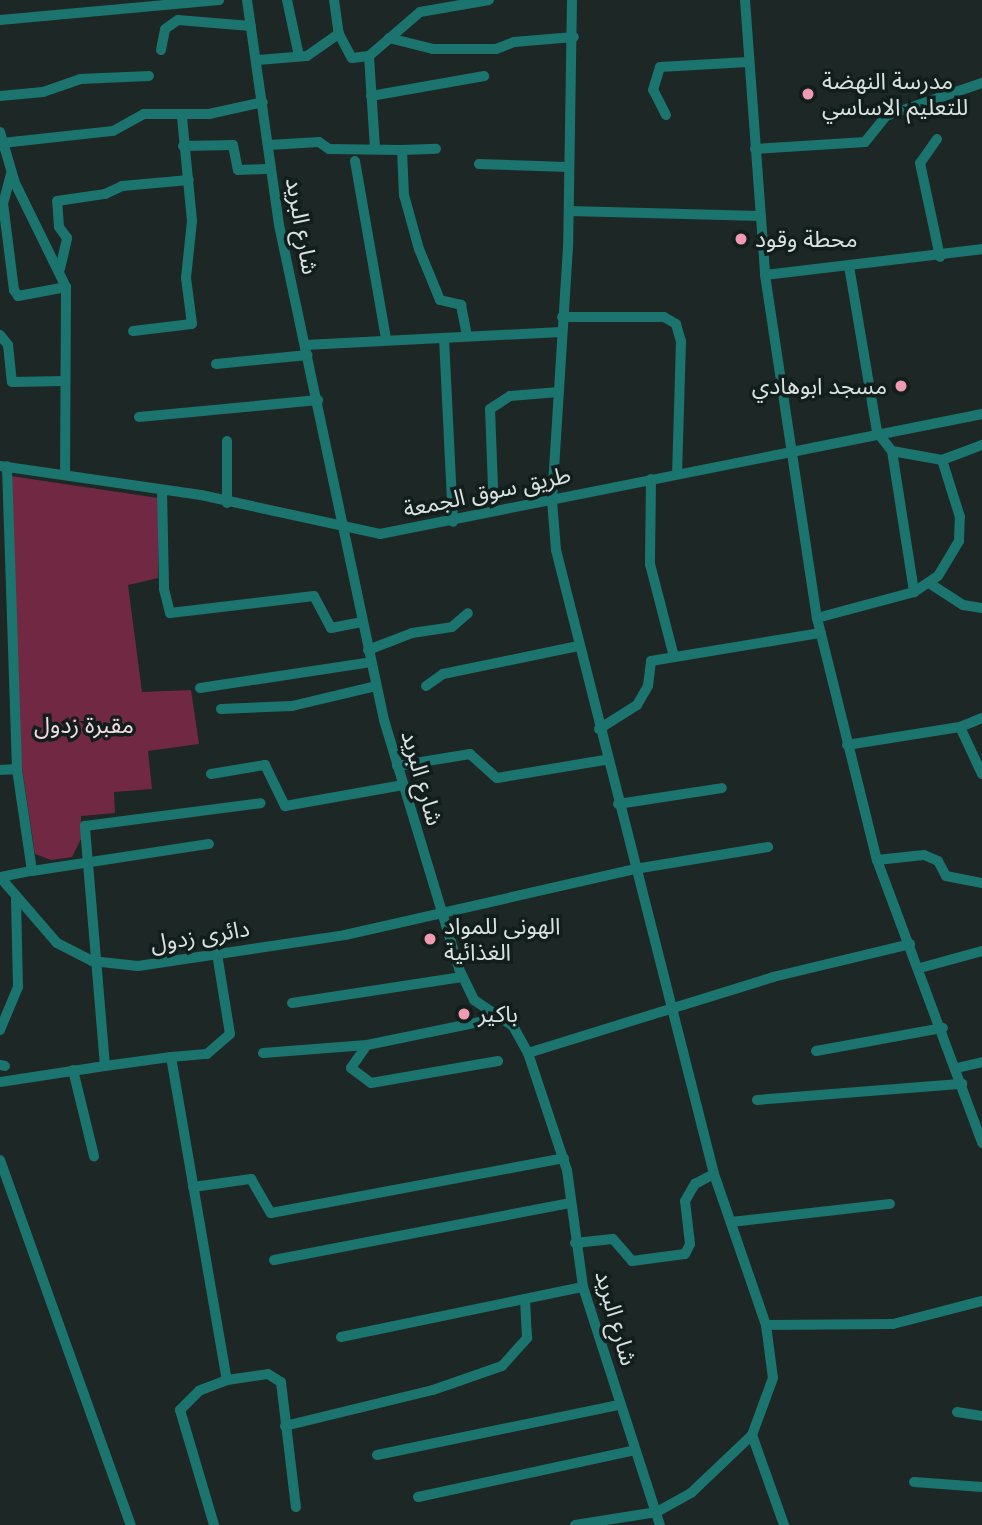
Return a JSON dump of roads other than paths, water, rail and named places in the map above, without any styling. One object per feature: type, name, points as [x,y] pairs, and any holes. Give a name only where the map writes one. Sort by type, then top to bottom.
[{"type":"street","points":[[0,20],[219,0]]},
{"type":"street","name":"شارع البريد","points":[[247,0],[258,60],[271,169],[306,350],[368,650],[397,766],[440,914],[462,977],[474,1000],[518,1032],[528,1053],[564,1158],[583,1287],[618,1405],[660,1525]]},
{"type":"street","points":[[287,0],[299,56]]},
{"type":"street","points":[[334,0],[339,34],[352,58],[369,56],[419,12],[489,0]]},
{"type":"street","points":[[572,0],[574,37],[568,167],[569,211],[552,501],[556,550],[605,760],[714,1174],[766,1325],[771,1393],[752,1435],[698,1487],[656,1512],[575,1525]]},
{"type":"street","points":[[745,0],[765,275],[788,450],[817,618],[877,860],[943,1028],[982,1143]]},
{"type":"street","points":[[161,50],[165,29],[178,20],[251,26]]},
{"type":"street","points":[[258,60],[307,56],[339,34]]},
{"type":"street","points":[[389,38],[433,49],[496,49],[514,42],[574,37]]},
{"type":"street","points":[[369,56],[375,149]]},
{"type":"street","points":[[666,115],[653,90],[660,67],[748,62]]},
{"type":"street","points":[[0,96],[43,92],[79,79],[149,76]]},
{"type":"street","points":[[371,96],[484,76]]},
{"type":"street","points":[[755,149],[865,142],[881,118],[982,83]]},
{"type":"street","points":[[65,473],[66,288],[60,269],[11,174],[1,137],[113,131],[144,114],[182,117],[263,102]]},
{"type":"street","points":[[133,331],[192,324],[186,278],[189,180],[183,146],[182,117]]},
{"type":"street","points":[[937,139],[920,163],[940,257]]},
{"type":"street","points":[[269,145],[319,142],[329,149],[436,149]]},
{"type":"street","points":[[183,146],[233,145],[238,170],[271,169]]},
{"type":"street","points":[[402,150],[404,195],[419,249],[440,300],[461,305],[467,336]]},
{"type":"street","points":[[355,161],[386,338]]},
{"type":"street","points":[[479,164],[568,167]]},
{"type":"street","points":[[11,174],[3,203],[14,290],[18,296],[66,288]]},
{"type":"street","points":[[60,269],[67,237],[59,227],[57,201],[122,186],[189,180]]},
{"type":"street","points":[[569,211],[761,216]]},
{"type":"street","points":[[765,275],[940,257],[982,249]]},
{"type":"street","points":[[849,266],[877,432],[892,451],[914,592]]},
{"type":"street","points":[[562,317],[664,317],[676,324],[681,341],[677,474]]},
{"type":"street","points":[[216,364],[386,338],[561,332]]},
{"type":"street","points":[[0,335],[8,345],[12,382],[65,381]]},
{"type":"street","points":[[444,338],[453,522]]},
{"type":"street","points":[[493,487],[490,410],[510,396],[559,392]]},
{"type":"street","points":[[139,417],[318,400]]},
{"type":"street","name":"طريق سوق الجمعة","points":[[3,466],[65,473],[162,490],[342,529],[380,534],[453,522],[877,432],[982,414]]},
{"type":"street","points":[[227,441],[227,503]]},
{"type":"street","points":[[892,451],[942,460],[982,445]]},
{"type":"street","points":[[817,618],[914,592],[929,583],[959,541],[960,517],[942,460]]},
{"type":"street","points":[[3,466],[17,769],[32,872]]},
{"type":"street","points":[[652,479],[650,564],[674,657]]},
{"type":"street","points":[[162,490],[164,589],[170,613],[314,596],[331,628],[362,622]]},
{"type":"street","points":[[929,583],[963,605],[982,608]]},
{"type":"street","points":[[368,650],[412,633],[452,627],[468,613]]},
{"type":"street","points":[[599,729],[637,705],[648,686],[649,662],[821,634]]},
{"type":"street","points":[[426,686],[435,676],[578,646]]},
{"type":"street","points":[[200,688],[371,662]]},
{"type":"street","points":[[221,709],[292,706],[376,686]]},
{"type":"street","points":[[848,745],[960,727],[982,719]]},
{"type":"street","points":[[960,727],[982,774]]},
{"type":"street","points":[[397,766],[470,754],[497,778],[605,760]]},
{"type":"street","points":[[211,774],[265,765],[285,806],[403,785]]},
{"type":"street","points":[[0,770],[17,769]]},
{"type":"street","points":[[618,804],[722,788]]},
{"type":"street","points":[[105,1066],[92,961],[85,826],[261,803]]},
{"type":"street","points":[[0,877],[87,860],[209,844]]},
{"type":"street","name":"دائرى زدول","points":[[0,877],[46,935],[92,961],[138,966],[440,914],[635,869],[768,847]]},
{"type":"street","points":[[877,860],[924,855],[938,861],[946,876],[982,883]]},
{"type":"street","points":[[0,1030],[18,987],[16,900]]},
{"type":"street","points":[[528,1053],[670,1007],[910,944]]},
{"type":"street","points":[[920,968],[982,951]]},
{"type":"street","points":[[0,1083],[73,1070],[207,1054],[230,1034],[217,954]]},
{"type":"street","points":[[292,1003],[462,977]]},
{"type":"street","points":[[263,1053],[367,1045],[499,1018]]},
{"type":"street","points":[[816,1051],[943,1028]]},
{"type":"street","points":[[367,1045],[351,1068],[371,1083],[498,1062]]},
{"type":"street","points":[[171,1057],[227,1380]]},
{"type":"street","points":[[957,1068],[982,1062]]},
{"type":"street","points":[[73,1070],[94,1156]]},
{"type":"street","points":[[757,1100],[962,1084]]},
{"type":"street","points":[[193,1187],[251,1179],[271,1213],[564,1158]]},
{"type":"street","points":[[0,1160],[131,1525]]},
{"type":"street","points":[[575,1243],[613,1239],[632,1261],[685,1254],[690,1244],[685,1201],[695,1184],[714,1174]]},
{"type":"street","points":[[274,1260],[570,1203]]},
{"type":"street","points":[[731,1222],[890,1204]]},
{"type":"street","points":[[341,1337],[583,1287]]},
{"type":"street","points":[[285,1426],[433,1390],[502,1366],[527,1338],[525,1299]]},
{"type":"street","points":[[766,1325],[893,1324],[982,1301]]},
{"type":"street","points":[[214,1525],[180,1410],[199,1391],[227,1380],[278,1377],[296,1507]]},
{"type":"street","points":[[377,1455],[618,1405]]},
{"type":"street","points":[[957,1412],[982,1416]]},
{"type":"street","points":[[752,1435],[784,1525]]},
{"type":"street","points":[[418,1497],[635,1450]]},
{"type":"street","points":[[914,1482],[982,1487]]},
{"type":"place","name":"مدرسة النهضة للتعليم الاساسي","points":[[808,94]]},
{"type":"place","name":"محطة وقود","points":[[741,239]]},
{"type":"place","name":"مسجد ابوهادي","points":[[901,386]]},
{"type":"place","name":"الهونى للمواد الغذائية","points":[[430,939]]},
{"type":"place","name":"باكير","points":[[464,1014]]},
{"type":"park label","name":"مقبرة زدول","points":[[84,725]]}]
